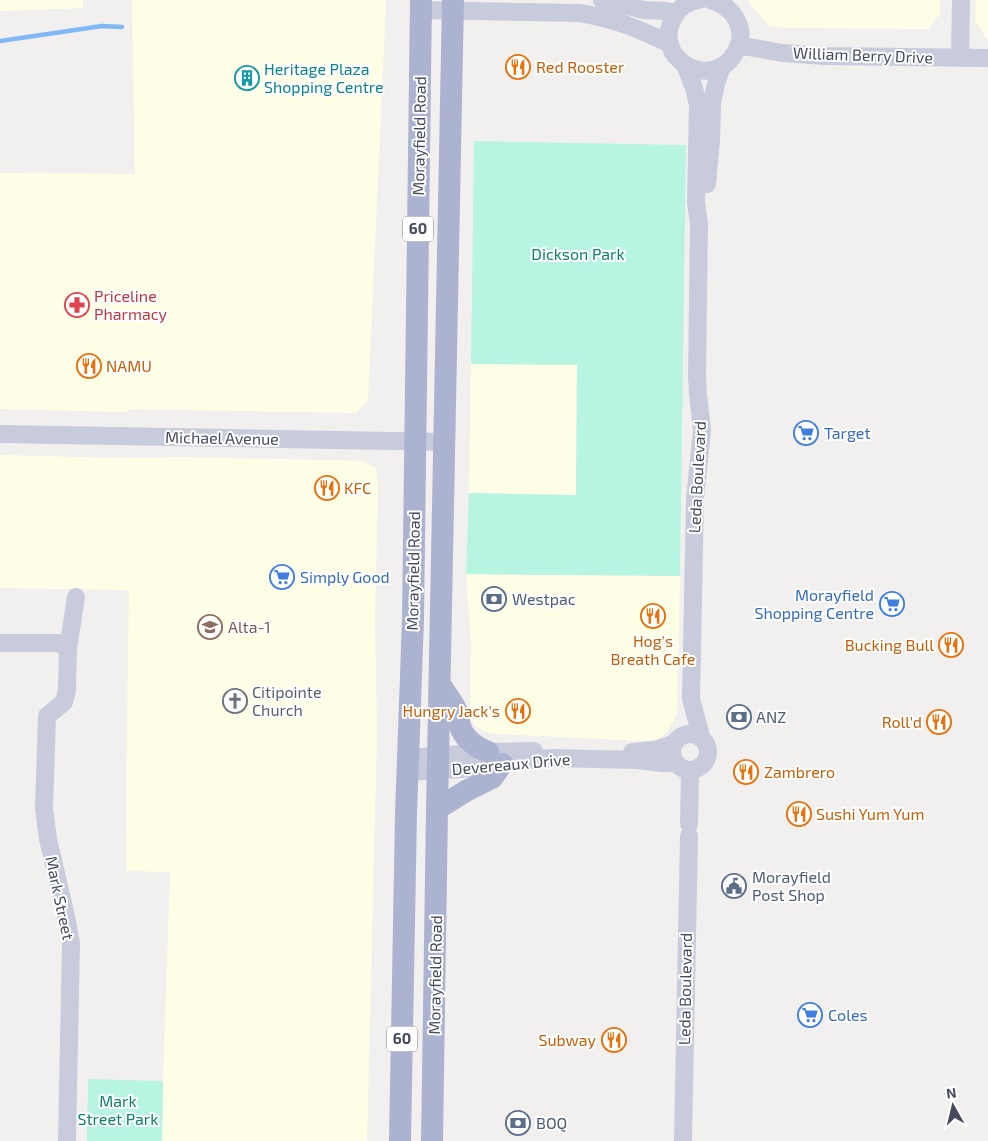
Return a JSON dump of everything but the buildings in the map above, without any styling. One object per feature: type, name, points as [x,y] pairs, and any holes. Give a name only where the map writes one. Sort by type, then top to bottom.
[{"type":"main road","name":"Morayfield Road","points":[[400,1141],[407,765],[413,619],[420,5]]},
{"type":"main road","name":"Morayfield Road","points":[[432,1141],[453,5]]},
{"type":"main road","points":[[438,810],[466,791],[492,778],[495,758],[478,748],[465,736],[461,730],[458,715],[440,684]]},
{"type":"street","points":[[602,0],[644,10],[676,13]]},
{"type":"street","points":[[670,44],[668,33],[670,22],[684,5],[698,0]]},
{"type":"street","points":[[685,65],[693,69],[713,70],[729,61],[738,47],[740,37],[739,26],[735,16],[728,8],[710,0]]},
{"type":"street","points":[[960,58],[961,0]]},
{"type":"street","points":[[420,5],[453,5],[579,13],[625,23],[670,44]]},
{"type":"street","name":"Leda Boulevard","points":[[670,44],[673,52],[685,65],[698,105],[696,202],[699,224],[697,376],[702,430],[695,499],[691,700],[700,736]]},
{"type":"street","name":"William Berry Drive","points":[[738,47],[825,56],[988,58]]},
{"type":"street","name":"Leda Boulevard","points":[[699,224],[705,200],[709,170],[712,102],[722,66]]},
{"type":"street","name":"Michael Avenue","points":[[0,434],[445,442]]},
{"type":"street","points":[[0,643],[60,643],[68,649],[76,597]]},
{"type":"street","name":"Mark Street","points":[[68,649],[67,690],[64,702],[47,716],[44,808],[47,832],[71,943],[68,1141]]},
{"type":"street","name":"Leda Boulevard","points":[[678,739],[691,700]]},
{"type":"street","points":[[692,733],[705,740],[708,746],[708,757],[701,767],[695,769],[682,767],[672,754],[678,739],[692,733]]},
{"type":"street","name":"Devereaux Drive","points":[[495,758],[510,751],[645,752],[655,750],[678,739]]},
{"type":"street","name":"Devereaux Drive","points":[[407,765],[495,758],[554,758],[637,760],[682,767]]},
{"type":"street","name":"Leda Boulevard","points":[[682,767],[689,830],[683,1141]]},
{"type":"shaded area","points":[[0,0],[83,0],[83,8],[0,11]]},
{"type":"shaded area","points":[[132,0],[386,0],[368,400],[356,413],[131,409],[125,412],[0,409],[0,173],[135,174]]},
{"type":"shaded area","points":[[747,0],[940,0],[940,13],[929,29],[788,28],[769,26]]},
{"type":"shaded area","points":[[976,0],[988,0],[988,40],[975,21]]},
{"type":"shaded area","points":[[471,364],[577,365],[576,496],[469,493]]},
{"type":"shaded area","points":[[0,455],[363,461],[376,469],[378,483],[375,619],[377,734],[367,1141],[162,1141],[170,872],[126,871],[129,590],[0,588]]},
{"type":"shaded area","points":[[466,574],[680,576],[677,712],[669,729],[658,739],[645,741],[495,734],[480,729],[471,719],[470,712],[471,643]]},
{"type":"green space","name":"Dickson Park","points":[[474,141],[686,145],[680,576],[466,574],[469,493],[576,495],[577,365],[471,364]]},
{"type":"green space","name":"Mark Street Park","points":[[88,1079],[163,1081],[162,1141],[87,1141]]},
{"type":"waterway","points":[[0,41],[102,26],[122,27]]},
{"type":"place","name":"Red Rooster","points":[[518,67]]},
{"type":"place","name":"Heritage Plaza Shopping Centre","points":[[247,78]]},
{"type":"place","name":"Priceline Pharmacy","points":[[77,305]]},
{"type":"place","name":"NAMU","points":[[89,366]]},
{"type":"place","name":"Target","points":[[806,433]]},
{"type":"place","name":"KFC","points":[[327,488]]},
{"type":"place","name":"Simply Good","points":[[282,577]]},
{"type":"place","name":"Westpac","points":[[494,599]]},
{"type":"place","name":"Morayfield Shopping Centre","points":[[892,604]]},
{"type":"place","name":"Hog's Breath Cafe","points":[[653,616]]},
{"type":"place","name":"Alta-1","points":[[210,627]]},
{"type":"place","name":"Bucking Bull","points":[[951,645]]},
{"type":"place","name":"Citipointe Church","points":[[235,701]]},
{"type":"place","name":"Hungry Jack's","points":[[518,711]]},
{"type":"place","name":"ANZ","points":[[739,717]]},
{"type":"place","name":"Roll'd","points":[[939,722]]},
{"type":"place","name":"Zambrero","points":[[746,772]]},
{"type":"place","name":"Sushi Yum Yum","points":[[799,814]]},
{"type":"place","name":"Morayfield Post Shop","points":[[734,886]]},
{"type":"place","name":"Coles","points":[[810,1015]]},
{"type":"place","name":"Subway","points":[[614,1040]]},
{"type":"place","name":"BOQ","points":[[518,1123]]}]
